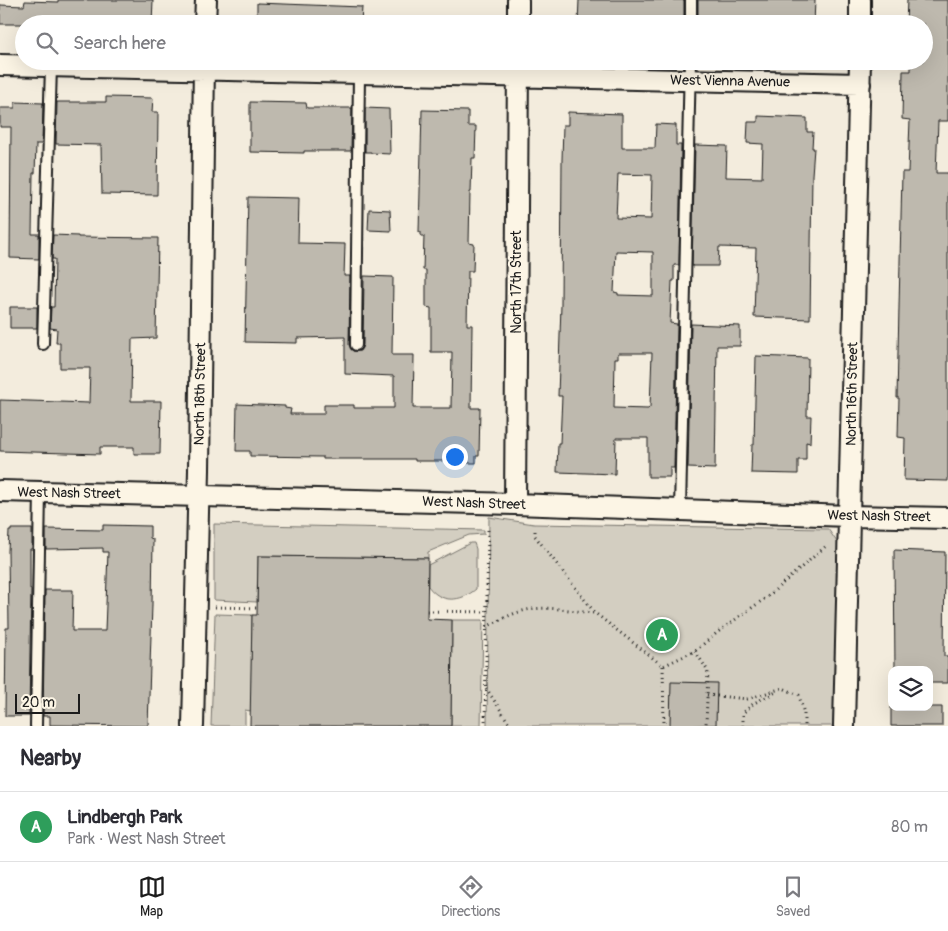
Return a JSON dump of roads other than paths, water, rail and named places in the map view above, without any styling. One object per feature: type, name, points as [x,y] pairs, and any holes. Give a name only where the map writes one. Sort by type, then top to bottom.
[{"type":"street","points":[[205,15],[206,0]]},
{"type":"street","points":[[518,0],[518,15]]},
{"type":"street","points":[[860,0],[860,15]]},
{"type":"street","name":"West Vienna Avenue","points":[[0,65],[15,65]]},
{"type":"street","name":"North 18th Street","points":[[193,726],[199,496],[204,70]]},
{"type":"street","name":"West Vienna Avenue","points":[[293,70],[360,73],[478,70]]},
{"type":"street","name":"North 17th Street","points":[[515,504],[518,70]]},
{"type":"street","name":"West Vienna Avenue","points":[[604,70],[689,71],[860,84]]},
{"type":"street","name":"North 16th Street","points":[[844,726],[860,70]]},
{"type":"street","name":"West Nash Street","points":[[0,491],[515,504],[948,518]]},
{"type":"lane","points":[[691,0],[691,15]]},
{"type":"lane","points":[[43,344],[51,70]]},
{"type":"lane","points":[[680,510],[689,71]]},
{"type":"lane","points":[[356,345],[360,73]]},
{"type":"lane","points":[[36,726],[40,492]]},
{"type":"place","name":"Lindbergh Park","points":[[662,635]]}]
